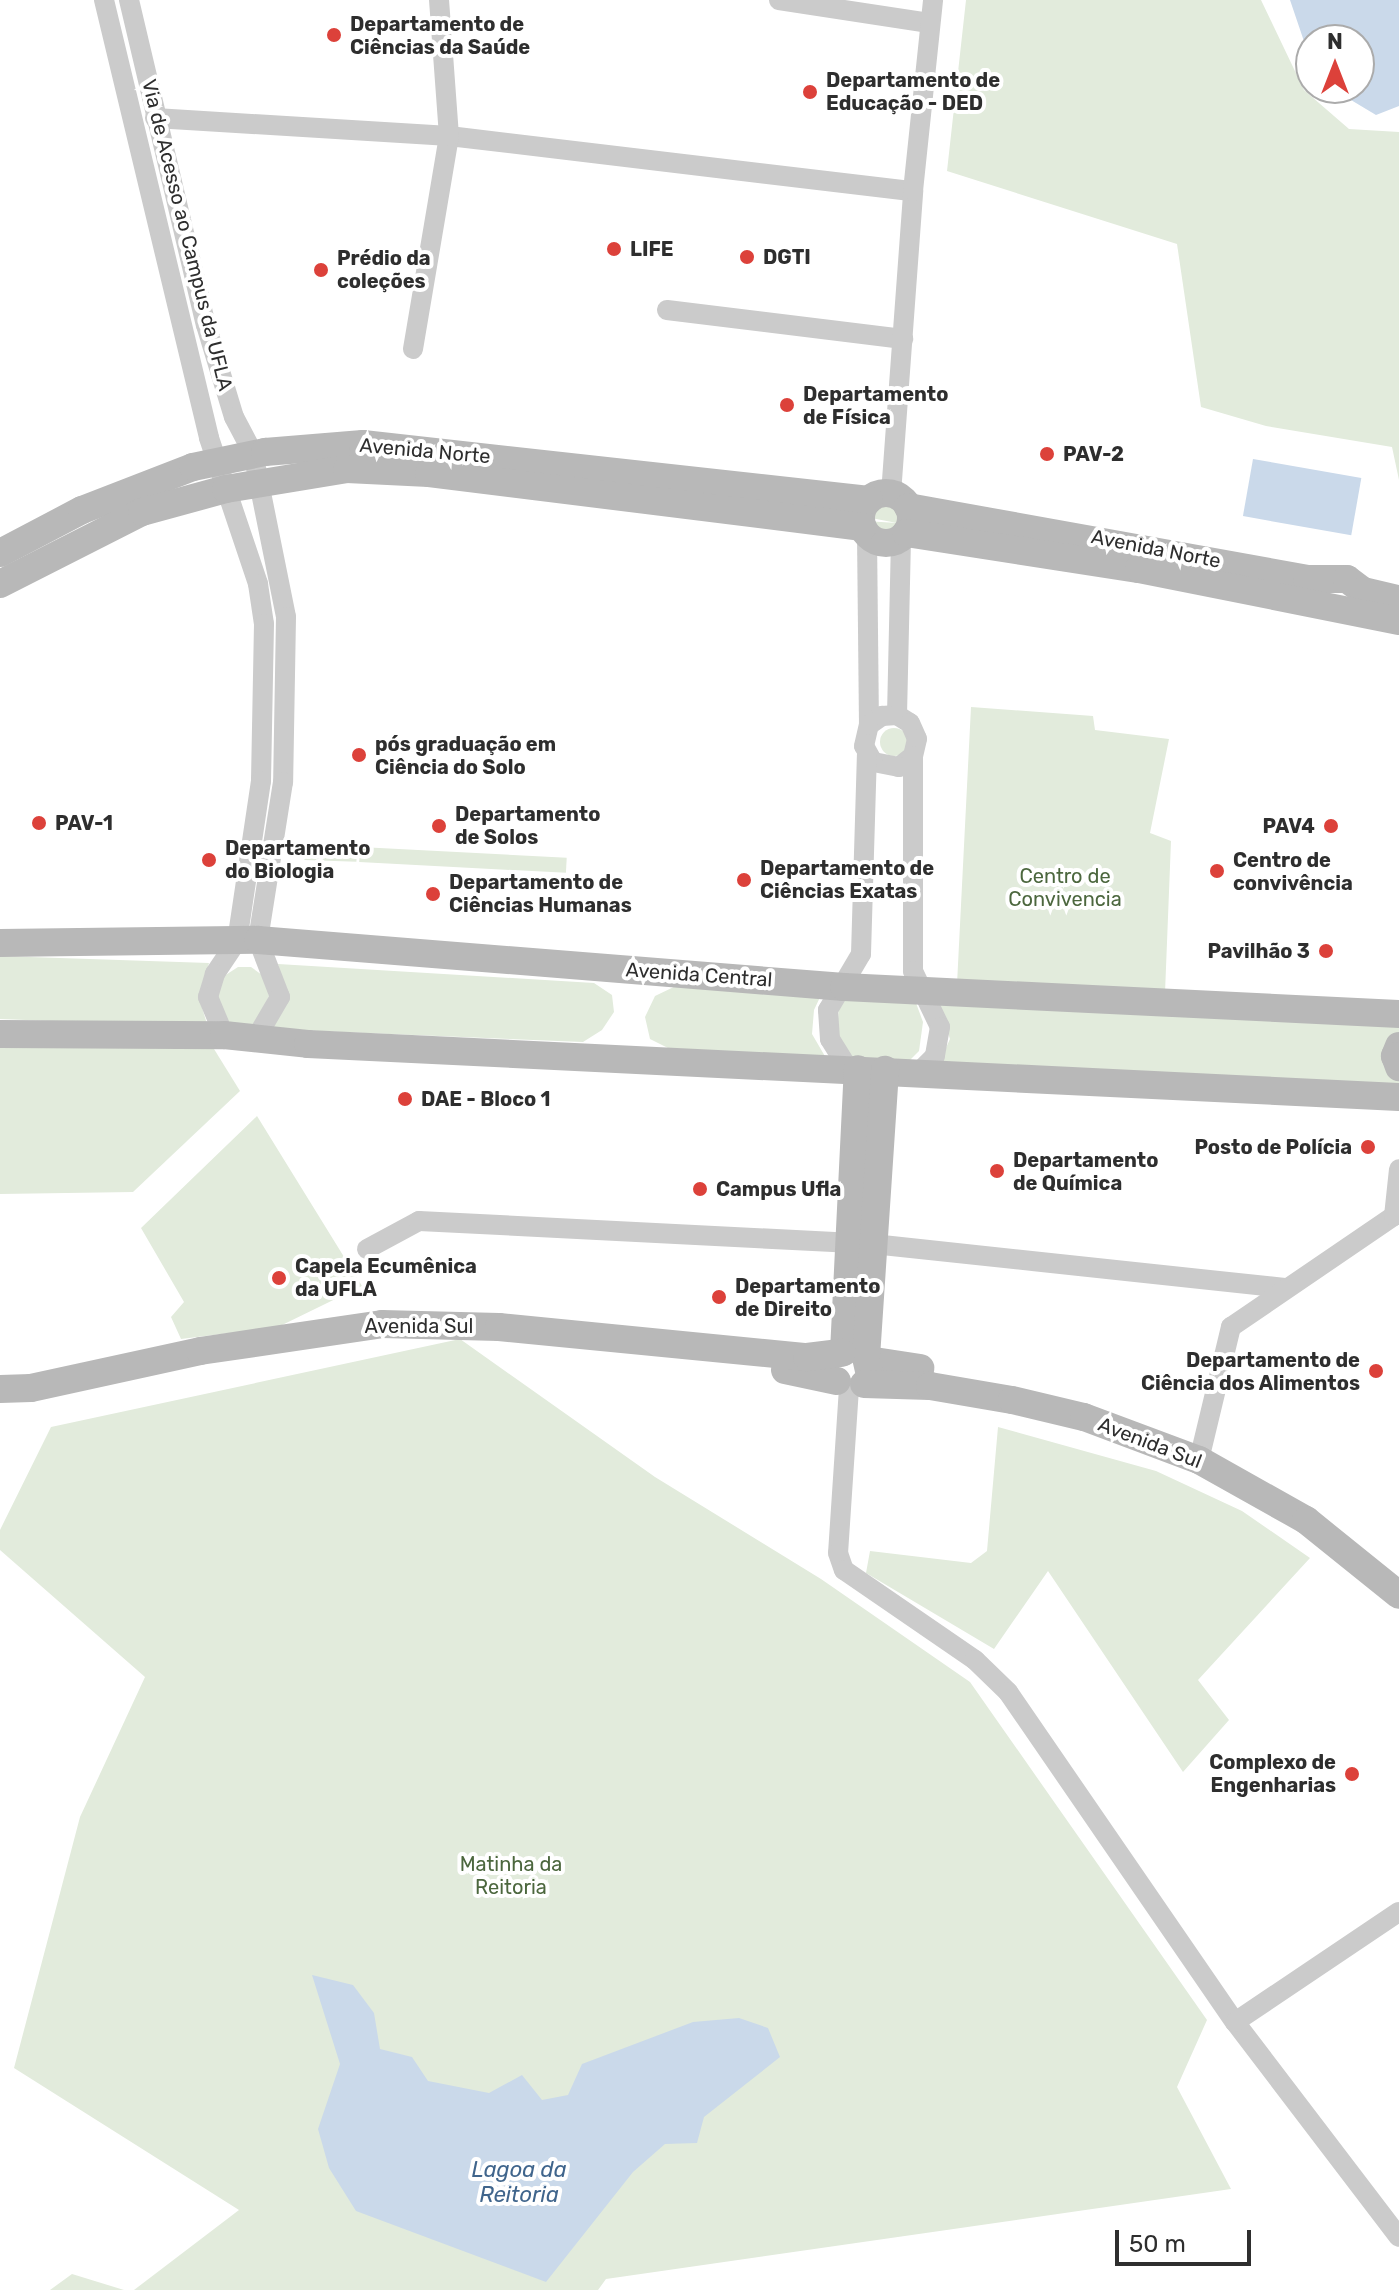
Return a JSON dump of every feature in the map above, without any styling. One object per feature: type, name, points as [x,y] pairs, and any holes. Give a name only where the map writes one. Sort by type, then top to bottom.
[{"type":"street","name":"Via de Acesso ao Campus da UFLA","points":[[104,0],[217,461],[258,584],[264,624],[261,781],[247,941]]},
{"type":"street","name":"Via de Acesso ao Campus da UFLA","points":[[129,0],[206,325],[234,417],[253,453],[286,617],[283,782],[247,941]]},
{"type":"street","points":[[413,349],[449,136],[439,0]]},
{"type":"street","points":[[779,0],[929,23]]},
{"type":"street","points":[[933,0],[913,191],[869,725],[864,735],[867,755],[861,954],[844,987],[831,1002],[828,1026],[830,1039],[864,1069],[863,1244],[838,1553],[844,1570],[975,1660],[1008,1692],[1235,2022],[1399,2237]]},
{"type":"street","points":[[155,118],[449,136],[913,191]]},
{"type":"street","points":[[667,310],[903,339]]},
{"type":"street","name":"Avenida Norte","points":[[0,553],[137,485],[253,453],[363,444],[425,448],[886,519],[1342,597],[1399,599]]},
{"type":"street","name":"Avenida Norte","points":[[0,584],[142,512],[226,489],[347,469],[429,473],[886,519]]},
{"type":"street","points":[[886,519],[897,715]]},
{"type":"street","name":"Avenida Norte","points":[[1342,597],[1399,621]]},
{"type":"street","points":[[869,725],[882,716],[897,715],[915,730],[913,971],[933,1005],[940,1037],[935,1056],[920,1071]]},
{"type":"street","points":[[867,755],[889,768],[913,756]]},
{"type":"street","points":[[224,1035],[208,997],[215,974],[247,941],[280,997],[256,1038]]},
{"type":"street","name":"Avenida Central","points":[[0,943],[247,941],[844,987],[1399,1014]]},
{"type":"street","points":[[0,1034],[224,1035],[1399,1097]]},
{"type":"street","points":[[1399,1046],[1399,1067]]},
{"type":"street","points":[[1201,1452],[1231,1327],[1285,1288],[1396,1219],[1399,1169]]},
{"type":"street","points":[[367,1249],[419,1221],[863,1244],[1285,1288]]},
{"type":"street","name":"Avenida Sul","points":[[0,1389],[31,1388],[200,1351],[382,1324],[499,1327],[807,1357],[1084,1417],[1201,1452],[1305,1500],[1399,1572]]},
{"type":"street","name":"Avenida Sul","points":[[0,1403],[56,1399],[314,1348],[409,1338],[767,1368],[853,1368]]},
{"type":"street","name":"Avenida Sul","points":[[1201,1452],[1306,1520],[1399,1595]]},
{"type":"street","points":[[1235,2022],[1399,1912]]},
{"type":"green space","points":[[966,0],[1261,0],[1295,71],[1295,104],[1320,104],[1349,129],[1399,132],[1399,480],[1392,447],[1266,426],[1201,407],[1177,244],[947,171]]},
{"type":"green space","points":[[882,497],[902,502],[907,524],[896,537],[871,533],[865,521],[897,523],[866,517],[869,505]]},
{"type":"green space","name":"Centro de Convivencia","points":[[971,707],[1093,716],[1095,730],[1169,739],[1150,833],[1171,841],[1165,993],[957,984]]},
{"type":"green space","points":[[894,728],[904,732],[908,742],[904,752],[894,756],[884,752],[880,742],[884,732]]},
{"type":"green space","points":[[305,845],[357,847],[356,862],[304,860]]},
{"type":"green space","points":[[360,847],[567,858],[566,873],[359,862]]},
{"type":"green space","points":[[0,956],[209,963],[199,998],[208,1027],[0,1019]]},
{"type":"green space","points":[[278,964],[594,983],[612,995],[614,1012],[602,1030],[583,1042],[270,1029],[286,1001]]},
{"type":"green space","points":[[238,967],[251,967],[265,977],[269,996],[257,1022],[247,1029],[220,1018],[217,993],[221,978]]},
{"type":"green space","points":[[680,984],[822,993],[814,1010],[812,1034],[826,1058],[668,1048],[650,1039],[645,1017],[655,996]]},
{"type":"green space","points":[[848,998],[916,1003],[923,1022],[919,1051],[909,1061],[852,1060],[837,1032],[839,1005]]},
{"type":"green space","points":[[939,1005],[1399,1022],[1399,1091],[939,1063],[950,1039]]},
{"type":"green space","points":[[31,1043],[214,1049],[240,1091],[133,1192],[0,1194],[0,1047]]},
{"type":"green space","points":[[257,1116],[362,1286],[278,1327],[181,1339],[171,1317],[184,1302],[141,1228]]},
{"type":"green space","name":"Matinha da Reitoria","points":[[460,1339],[655,1477],[821,1579],[970,1682],[1207,2020],[1177,2087],[1231,2189],[606,2279],[598,2290],[134,2290],[239,2210],[14,2068],[80,1817],[145,1677],[0,1550],[0,1530],[51,1427]]},
{"type":"green space","points":[[998,1427],[1156,1471],[1242,1511],[1310,1558],[1198,1680],[1229,1720],[1183,1772],[1048,1571],[994,1649],[866,1573],[870,1551],[971,1563],[987,1551]]},
{"type":"green space","points":[[72,2274],[124,2290],[50,2290]]},
{"type":"water","points":[[1290,0],[1399,0],[1399,106],[1376,115],[1358,104],[1375,104],[1375,24],[1298,24]]},
{"type":"water","points":[[1253,459],[1361,478],[1351,535],[1243,516]]},
{"type":"water","name":"Lagoa da Reitoria","points":[[312,1975],[353,1985],[374,2013],[380,2049],[412,2057],[428,2081],[489,2093],[522,2075],[542,2100],[568,2095],[582,2064],[693,2022],[739,2018],[768,2028],[780,2057],[704,2117],[697,2143],[665,2144],[633,2172],[546,2282],[356,2211],[329,2168],[318,2129],[340,2064]]},
{"type":"place","name":"Departamento de Ciências da Saúde","points":[[334,35]]},
{"type":"place","name":"Departamento de Educação - DED","points":[[810,92]]},
{"type":"place","name":"LIFE","points":[[614,249]]},
{"type":"place","name":"DGTI","points":[[747,257]]},
{"type":"place","name":"Prédio da coleções","points":[[321,270]]},
{"type":"place","name":"Departamento de Física","points":[[787,405]]},
{"type":"place","name":"PAV-2","points":[[1047,454]]},
{"type":"place","name":"pós graduação em Ciência do Solo","points":[[359,755]]},
{"type":"place","name":"PAV-1","points":[[39,823]]},
{"type":"place","name":"Departamento de Solos","points":[[439,826]]},
{"type":"place","name":"PAV4","points":[[1331,826]]},
{"type":"place","name":"Departamento do Biologia","points":[[209,860]]},
{"type":"place","name":"Centro de convivência","points":[[1217,871]]},
{"type":"place","name":"Departamento de Ciências Exatas","points":[[744,880]]},
{"type":"place","name":"Departamento de Ciências Humanas","points":[[433,894]]},
{"type":"place","name":"Pavilhão 3","points":[[1326,951]]},
{"type":"place","name":"DAE - Bloco 1","points":[[405,1099]]},
{"type":"place","name":"Posto de Polícia","points":[[1368,1147]]},
{"type":"place","name":"Departamento de Química","points":[[997,1171]]},
{"type":"place","name":"Campus Ufla","points":[[700,1189]]},
{"type":"place","name":"Capela Ecumênica da UFLA","points":[[279,1278]]},
{"type":"place","name":"Departamento de Direito","points":[[719,1297]]},
{"type":"place","name":"Departamento de Ciência dos Alimentos","points":[[1376,1371]]},
{"type":"place","name":"Complexo de Engenharias","points":[[1352,1774]]}]
